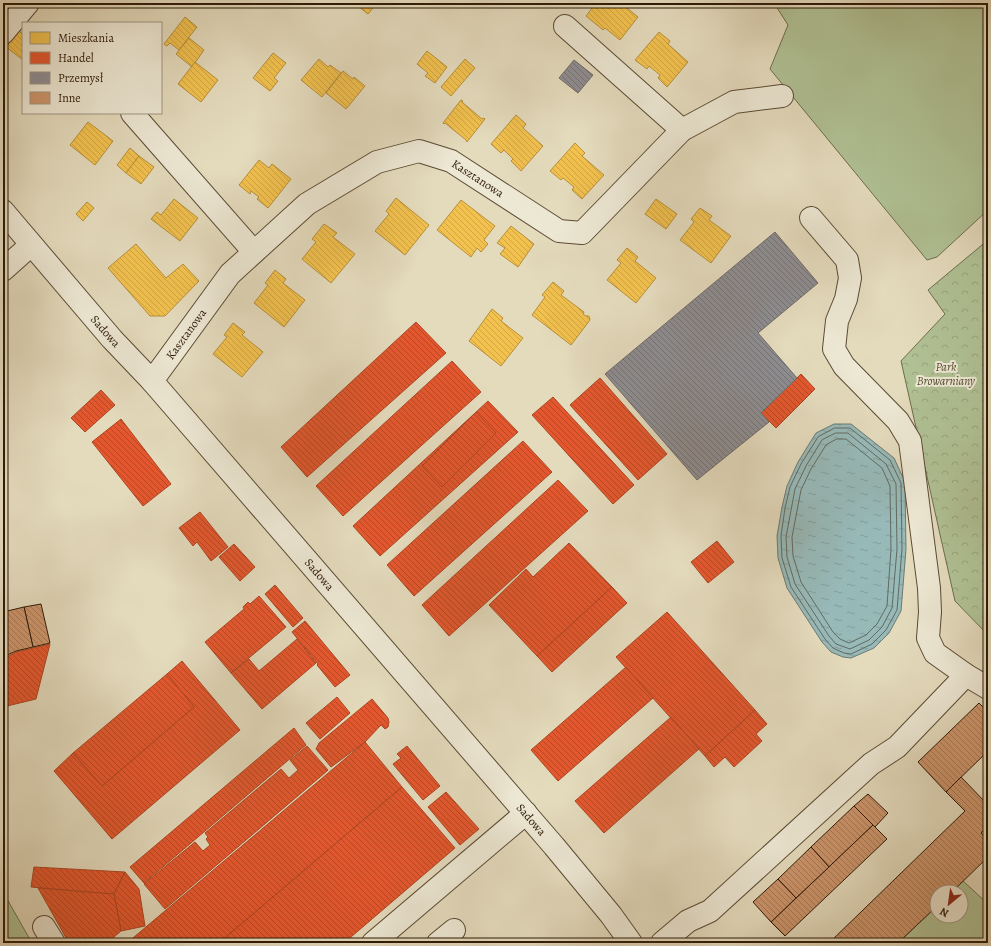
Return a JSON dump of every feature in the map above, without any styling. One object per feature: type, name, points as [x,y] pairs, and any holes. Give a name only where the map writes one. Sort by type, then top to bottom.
[{"type":"street","points":[[3,33],[28,3]]},
{"type":"street","points":[[565,26],[682,130]]},
{"type":"street","name":"Kasztanowa","points":[[152,381],[230,274],[307,204],[377,162],[419,151],[451,161],[559,231],[582,233],[682,130],[734,102],[782,96]]},
{"type":"street","points":[[133,114],[254,252]]},
{"type":"street","name":"Sadowa","points":[[3,211],[112,339],[152,381],[526,813],[611,915],[631,943]]},
{"type":"street","points":[[811,218],[847,260],[850,278],[846,299],[837,321],[834,349],[844,366],[898,421],[910,441],[929,588],[930,612],[928,638],[935,653],[966,675],[988,688]]},
{"type":"street","points":[[3,270],[31,245]]},
{"type":"street","points":[[662,943],[688,921],[710,911],[871,764],[898,747],[966,675]]},
{"type":"street","points":[[373,943],[526,813]]},
{"type":"green space","points":[[774,3],[988,3],[988,210],[937,257],[927,260],[770,69],[788,25]]},
{"type":"green space","name":"Park Browarniany","points":[[988,240],[988,635],[955,601],[901,361],[945,314],[928,290]]},
{"type":"green space","points":[[969,887],[988,904],[988,943],[898,943],[929,914],[929,924],[969,924]]},
{"type":"green space","points":[[3,892],[32,943],[4,943]]},
{"type":"water","points":[[834,424],[851,424],[894,458],[905,482],[906,549],[901,611],[889,633],[874,648],[851,658],[843,657],[831,652],[822,642],[787,588],[778,558],[777,536],[787,486],[798,462],[816,433]]},
{"type":"building: Mieszkania","points":[[354,3],[377,3],[368,14]]},
{"type":"building: Mieszkania","points":[[596,3],[621,3],[638,17],[620,40],[605,28],[603,30],[586,16]]},
{"type":"building: Mieszkania","points":[[185,17],[197,27],[179,50],[170,43],[167,46],[164,44]]},
{"type":"building: Mieszkania","points":[[18,30],[22,33],[22,59],[6,47]]},
{"type":"building: Mieszkania","points":[[659,32],[670,41],[668,44],[688,62],[667,87],[658,78],[660,75],[649,66],[647,69],[635,60]]},
{"type":"building: Mieszkania","points":[[189,38],[204,50],[192,67],[176,54]]},
{"type":"building: Mieszkania","points":[[427,51],[447,67],[435,83],[425,76],[428,73],[417,64]]},
{"type":"building: Mieszkania","points":[[273,53],[286,63],[274,78],[278,81],[270,91],[253,78]]},
{"type":"building: Mieszkania","points":[[319,59],[328,67],[330,65],[341,73],[322,97],[301,80]]},
{"type":"building: Mieszkania","points":[[465,59],[475,68],[451,96],[441,87]]},
{"type":"building: Mieszkania","points":[[195,62],[218,80],[201,102],[178,84]]},
{"type":"building: Mieszkania","points":[[343,71],[353,79],[354,77],[365,86],[346,109],[326,93]]},
{"type":"building: Mieszkania","points":[[461,100],[482,119],[485,119],[467,142],[445,123],[443,123]]},
{"type":"building: Mieszkania","points":[[516,115],[526,124],[523,128],[543,146],[521,171],[511,161],[513,159],[504,150],[501,153],[491,144]]},
{"type":"building: Mieszkania","points":[[88,122],[113,141],[95,165],[70,145]]},
{"type":"building: Mieszkania","points":[[575,143],[585,153],[582,156],[604,175],[582,199],[572,190],[574,187],[563,178],[561,180],[550,171]]},
{"type":"building: Mieszkania","points":[[130,148],[139,156],[126,173],[117,165]]},
{"type":"building: Mieszkania","points":[[139,156],[154,167],[141,184],[126,173]]},
{"type":"building: Mieszkania","points":[[259,160],[269,168],[272,164],[291,179],[268,208],[257,199],[259,197],[251,191],[250,194],[239,185]]},
{"type":"building: Mieszkania","points":[[396,198],[429,225],[405,255],[375,231],[389,214],[386,211]]},
{"type":"building: Mieszkania","points":[[174,199],[198,218],[180,241],[151,219],[157,212],[161,215]]},
{"type":"building: Mieszkania","points":[[656,199],[677,214],[666,229],[645,214]]},
{"type":"building: Mieszkania","points":[[461,200],[495,226],[484,240],[488,244],[481,252],[477,248],[471,257],[437,230]]},
{"type":"building: Mieszkania","points":[[87,202],[94,208],[83,221],[76,214]]},
{"type":"building: Mieszkania","points":[[700,208],[712,216],[709,220],[731,236],[711,263],[680,240],[694,222],[691,219]]},
{"type":"building: Mieszkania","points":[[324,224],[337,233],[333,237],[355,254],[331,283],[302,259],[316,242],[312,239]]},
{"type":"building: Mieszkania","points":[[511,226],[534,244],[518,267],[500,254],[505,248],[497,243]]},
{"type":"building: Mieszkania","points":[[136,244],[166,278],[183,264],[199,281],[165,316],[150,316],[108,268]]},
{"type":"building: Mieszkania","points":[[627,248],[638,257],[635,261],[656,278],[636,303],[607,280],[621,263],[617,260]]},
{"type":"building: Mieszkania","points":[[275,270],[286,279],[283,283],[305,300],[284,327],[254,303],[268,285],[265,283]]},
{"type":"building: Mieszkania","points":[[553,282],[564,291],[561,295],[584,312],[583,314],[589,316],[590,320],[571,345],[532,315],[545,297],[542,295]]},
{"type":"building: Mieszkania","points":[[492,309],[503,318],[501,321],[523,338],[501,366],[469,341]]},
{"type":"building: Mieszkania","points":[[233,323],[245,332],[242,335],[263,352],[242,377],[213,354],[227,337],[224,335]]},
{"type":"building: Handel","points":[[416,322],[446,353],[307,477],[281,447]]},
{"type":"building: Handel","points":[[452,361],[481,392],[343,516],[316,486]]},
{"type":"building: Handel","points":[[801,374],[815,389],[776,428],[761,413]]},
{"type":"building: Handel","points":[[600,378],[667,454],[638,480],[570,405]]},
{"type":"building: Handel","points":[[101,390],[115,405],[85,432],[71,418]]},
{"type":"building: Handel","points":[[553,397],[634,485],[613,504],[532,415]]},
{"type":"building: Handel","points":[[488,401],[518,432],[380,556],[353,526]]},
{"type":"building: Handel","points":[[476,412],[496,433],[442,487],[422,466]]},
{"type":"building: Handel","points":[[121,419],[171,484],[143,506],[92,442]]},
{"type":"building: Handel","points":[[523,441],[552,472],[414,596],[387,565]]},
{"type":"building: Handel","points":[[558,480],[588,511],[449,636],[422,605]]},
{"type":"building: Handel","points":[[200,512],[228,547],[211,561],[197,542],[193,546],[179,528]]},
{"type":"building: Handel","points":[[717,541],[734,562],[708,583],[691,562]]},
{"type":"building: Handel","points":[[569,543],[612,587],[537,656],[489,605],[526,569],[533,577]]},
{"type":"building: Handel","points":[[234,544],[255,567],[240,581],[219,557]]},
{"type":"building: Handel","points":[[275,585],[303,618],[293,627],[265,594]]},
{"type":"building: Handel","points":[[612,587],[627,603],[552,672],[537,656]]},
{"type":"building: Handel","points":[[259,596],[286,627],[231,673],[205,642],[244,609],[243,607],[248,602],[250,604]]},
{"type":"building: Handel","points":[[667,612],[755,710],[705,756],[616,657]]},
{"type":"building: Handel","points":[[305,621],[350,675],[335,687],[292,632]]},
{"type":"building: Handel","points":[[297,639],[316,663],[262,709],[231,673],[249,659],[259,671]]},
{"type":"building: Handel","points":[[50,644],[36,699],[3,707],[3,659],[16,652]]},
{"type":"building: Handel","points":[[182,661],[240,730],[112,839],[54,771],[73,753],[102,786],[194,707],[167,674]]},
{"type":"building: Handel","points":[[626,667],[653,698],[558,781],[531,750]]},
{"type":"building: Handel","points":[[167,674],[194,707],[102,786],[73,753]]},
{"type":"building: Handel","points":[[337,697],[350,713],[320,739],[306,723]]},
{"type":"building: Handel","points":[[372,699],[388,718],[388,727],[385,729],[381,725],[365,742],[331,767],[316,749],[319,743]]},
{"type":"building: Handel","points":[[755,710],[767,724],[756,734],[762,741],[734,767],[725,757],[714,767],[705,756]]},
{"type":"building: Handel","points":[[671,717],[699,749],[604,833],[575,801]]},
{"type":"building: Handel","points":[[294,728],[306,745],[144,883],[130,867]]},
{"type":"building: Handel","points":[[365,742],[402,787],[219,943],[127,943]]},
{"type":"building: Handel","points":[[307,746],[328,770],[165,909],[144,884],[195,842],[203,851],[210,845],[206,839],[208,837],[205,833],[281,769],[289,778],[298,770],[290,760]]},
{"type":"building: Handel","points":[[407,746],[440,786],[423,800],[393,764],[401,758],[397,754]]},
{"type":"building: Handel","points":[[402,787],[455,848],[344,943],[219,943]]},
{"type":"building: Handel","points":[[446,792],[479,829],[460,845],[428,807]]},
{"type":"building: Handel","points":[[34,867],[125,872],[114,894],[110,894],[31,887]]},
{"type":"building: Handel","points":[[125,872],[139,889],[145,926],[121,931],[114,894]]},
{"type":"building: Handel","points":[[38,888],[114,894],[121,931],[107,943],[69,943]]},
{"type":"building: Przemysł","points":[[574,60],[593,75],[578,93],[559,78]]},
{"type":"building: Przemysł","points":[[775,232],[818,283],[758,333],[797,378],[761,413],[769,422],[697,480],[605,374]]},
{"type":"building: Inne","points":[[41,604],[50,643],[33,647],[24,607]]},
{"type":"building: Inne","points":[[24,607],[33,647],[16,651],[3,657],[3,612]]},
{"type":"building: Inne","points":[[979,703],[988,712],[988,751],[946,792],[918,762]]},
{"type":"building: Inne","points":[[961,777],[988,805],[988,826],[981,833],[988,841],[988,857],[960,884],[929,884],[929,914],[898,943],[829,943],[965,811],[946,792]]},
{"type":"building: Inne","points":[[868,794],[888,813],[875,827],[854,806]]},
{"type":"building: Inne","points":[[854,806],[873,825],[829,867],[811,847]]},
{"type":"building: Inne","points":[[873,825],[887,839],[785,936],[771,922]]},
{"type":"building: Inne","points":[[811,847],[829,867],[796,898],[778,879]]},
{"type":"building: Inne","points":[[778,879],[796,898],[771,922],[753,902]]}]
